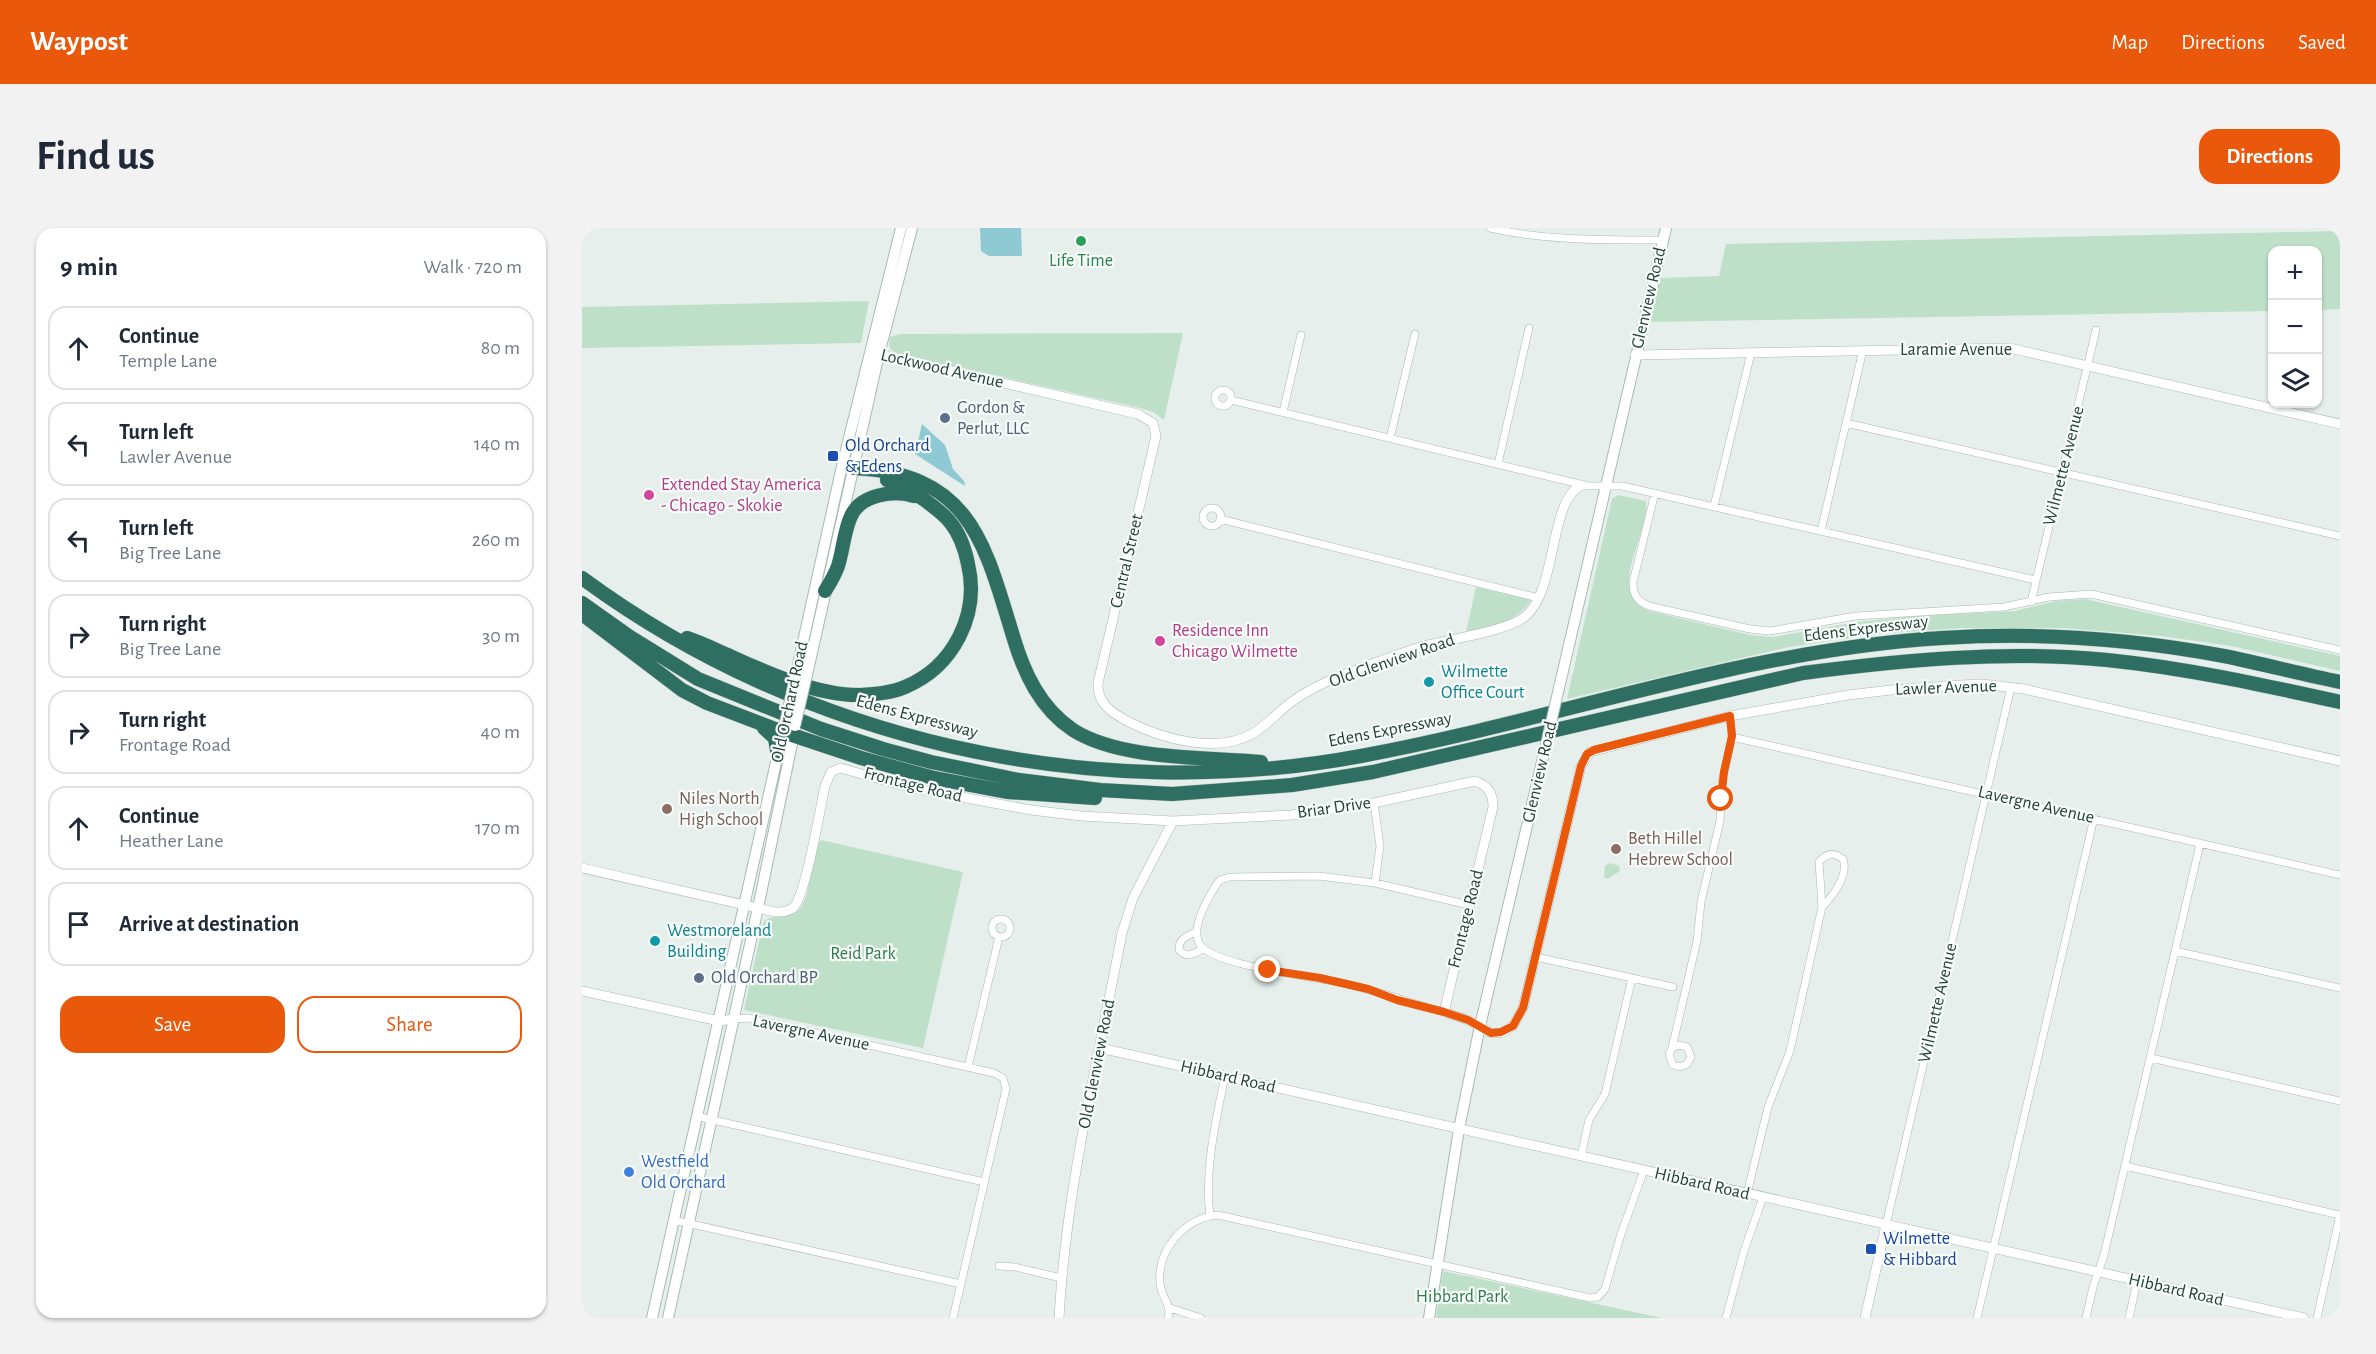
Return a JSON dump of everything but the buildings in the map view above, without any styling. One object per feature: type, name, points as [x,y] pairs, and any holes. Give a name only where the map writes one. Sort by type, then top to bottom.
[{"type":"highway","points":[[659,630],[692,639],[781,677],[833,692],[858,695],[888,692],[904,688],[922,678],[949,653],[965,625],[971,593],[971,574],[966,552],[956,530],[942,513],[900,483],[871,476],[854,468]]},
{"type":"highway","points":[[854,468],[873,469],[918,480],[945,496],[966,518],[984,546],[1029,679],[1046,705],[1072,729],[1101,743],[1139,752],[1297,765]]},
{"type":"highway","points":[[825,591],[837,568],[852,514],[861,505],[887,493],[903,492],[921,498]]},
{"type":"highway","name":"Edens Expressway","points":[[582,578],[617,604],[659,630],[742,676],[816,706],[870,725],[974,752],[1028,761],[1124,771],[1214,772],[1357,757],[1762,662],[1853,647],[1942,638],[2030,636],[2130,643],[2221,656],[2340,682]]},
{"type":"highway","name":"Edens Expressway","points":[[582,603],[630,638],[698,679],[810,725],[931,762],[1019,780],[1100,790],[1172,794],[1292,785],[1373,772],[1803,673],[1872,664],[1942,659],[2105,660],[2189,670],[2340,702]]},
{"type":"highway","points":[[582,613],[682,690],[716,709],[770,732],[777,744],[778,756]]},
{"type":"highway","points":[[707,703],[789,729],[861,758],[934,778],[1008,792],[1111,799],[1172,794]]},
{"type":"main road","name":"Old Orchard Road","points":[[668,1318],[758,908],[797,669],[874,353],[901,228]]},
{"type":"main road","name":"Old Orchard Road","points":[[652,1318],[778,756],[807,675],[854,468],[874,353],[912,228]]},
{"type":"main road","name":"Glenview Road","points":[[1429,1318],[1459,1129],[1480,1026],[1666,228]]},
{"type":"street","points":[[1490,228],[1521,235],[1562,240],[1663,240]]},
{"type":"street","points":[[1498,464],[1529,328]]},
{"type":"street","name":"Wilmette Avenue","points":[[2031,602],[2096,330]]},
{"type":"street","points":[[1390,438],[1415,334]]},
{"type":"street","points":[[1283,412],[1301,335]]},
{"type":"street","name":"Laramie Avenue","points":[[1635,356],[2010,348],[2340,424]]},
{"type":"street","points":[[1821,531],[1863,350]]},
{"type":"street","name":"Lockwood Avenue","points":[[874,353],[1138,414],[1153,423]]},
{"type":"street","points":[[1714,506],[1751,353]]},
{"type":"street","points":[[1231,400],[1582,485],[1622,486],[2036,580]]},
{"type":"street","name":"Central Street","points":[[1100,700],[1098,683],[1156,436],[1153,423]]},
{"type":"street","points":[[1846,423],[2340,536]]},
{"type":"street","name":"Old Glenview Road","points":[[1100,700],[1108,709],[1125,720],[1167,736],[1207,742],[1237,740],[1253,734],[1290,703],[1316,687],[1410,651],[1516,622],[1528,614],[1539,598],[1566,500],[1575,488],[1582,485]]},
{"type":"street","points":[[1655,493],[1633,582],[1633,589],[1638,600],[1649,606],[1750,628],[1770,630],[1856,616],[2004,608],[2066,594],[2091,594],[2340,650]]},
{"type":"street","points":[[1220,519],[1539,598]]},
{"type":"street","name":"Lawler Avenue","points":[[1536,957],[1581,766],[1587,754],[1594,750],[1730,716],[1797,703],[1891,690],[1971,684],[2012,687],[2340,761]]},
{"type":"street","name":"Wilmette Avenue","points":[[1864,1318],[2012,687]]},
{"type":"street","points":[[1672,1048],[1697,941],[1701,902],[1720,821],[1724,772],[1732,736],[1730,716]]},
{"type":"street","name":"Lavergne Avenue","points":[[1732,736],[2340,875]]},
{"type":"street","name":"Frontage Road","points":[[758,908],[784,912],[797,902],[802,890],[825,786],[831,772],[840,768],[913,788],[1031,810],[1080,816],[1173,820]]},
{"type":"street","name":"Briar Drive","points":[[1173,820],[1292,815],[1374,803],[1469,781],[1481,783],[1490,790]]},
{"type":"street","name":"Frontage Road","points":[[1444,1012],[1493,807],[1490,790]]},
{"type":"street","points":[[1374,803],[1380,846],[1375,883]]},
{"type":"street","points":[[1977,1318],[2094,818]]},
{"type":"street","name":"Old Glenview Road","points":[[1059,1318],[1061,1278],[1075,1178],[1122,933],[1130,906],[1173,820]]},
{"type":"street","points":[[2086,1318],[2151,1058],[2200,844]]},
{"type":"street","points":[[1747,1194],[1768,1107],[1790,1051],[1822,907],[1819,862],[1826,855],[1836,855],[1843,860],[1845,872],[1833,895],[1822,907]]},
{"type":"street","points":[[582,868],[758,908]]},
{"type":"street","points":[[1469,905],[1375,883],[1299,874],[1225,878],[1220,880],[1213,889],[1196,932],[1201,946],[1212,954],[1244,964],[1320,978],[1444,1012],[1480,1026],[1491,1033],[1501,1032],[1513,1026],[1523,1008],[1536,957],[1672,987]]},
{"type":"street","points":[[1196,932],[1182,939],[1179,950],[1189,955],[1201,946]]},
{"type":"street","points":[[968,1067],[999,937]]},
{"type":"street","points":[[2175,951],[2340,988]]},
{"type":"street","points":[[1581,1156],[1589,1120],[1605,1094],[1632,978]]},
{"type":"street","name":"Lavergne Avenue","points":[[582,991],[718,1021],[748,1018],[994,1073],[1003,1078],[1006,1089],[984,1182]]},
{"type":"street","name":"Hibbard Road","points":[[1100,1048],[2304,1318]]},
{"type":"street","points":[[2151,1058],[2340,1101]]},
{"type":"street","points":[[1210,1216],[1211,1167],[1225,1076]]},
{"type":"street","points":[[696,1116],[984,1182],[953,1318]]},
{"type":"street","points":[[2125,1166],[2340,1215],[2317,1318]]},
{"type":"street","points":[[1168,1318],[1170,1308],[1160,1283],[1162,1262],[1166,1252],[1184,1229],[1210,1216],[1225,1216],[1590,1298],[1598,1297],[1605,1289],[1621,1234],[1644,1170]]},
{"type":"street","points":[[1726,1318],[1744,1251],[1763,1197]]},
{"type":"street","points":[[673,1220],[961,1284]]},
{"type":"street","points":[[999,1266],[1015,1267],[1061,1278]]},
{"type":"street","points":[[2129,1318],[2137,1281]]},
{"type":"street","points":[[1170,1308],[1201,1318]]},
{"type":"green space","points":[[2340,231],[2340,309],[2322,310],[2322,246],[2268,246],[2268,311],[1649,322],[1660,278],[1719,276],[1726,244]]},
{"type":"green space","points":[[869,301],[861,343],[582,348],[582,307]]},
{"type":"green space","points":[[1183,333],[1164,420],[1153,412],[1136,407],[899,354],[891,350],[889,344],[890,337],[900,334]]},
{"type":"green space","points":[[1618,495],[1646,501],[1642,530],[1629,577],[1630,591],[1636,602],[1649,611],[1750,635],[1773,637],[1857,622],[1917,616],[2015,611],[2056,601],[2085,599],[2340,656],[2340,671],[2231,646],[2161,636],[2062,628],[1960,628],[1878,634],[1789,647],[1567,699],[1612,499]]},
{"type":"green space","points":[[1476,587],[1531,600],[1511,619],[1466,632]]},
{"type":"green space","name":"Reid Park","points":[[821,840],[963,872],[923,1048],[744,1010],[763,923],[767,919],[797,912],[801,907],[808,891],[813,855]]},
{"type":"green space","points":[[1610,863],[1619,866],[1620,871],[1607,879],[1604,877],[1605,866]]},
{"type":"green space","name":"Hibbard Park","points":[[1443,1271],[1662,1318],[1436,1318]]},
{"type":"water","points":[[980,228],[1021,228],[1022,256],[989,256],[981,251]]},
{"type":"water","points":[[922,424],[945,445],[953,469],[964,481],[965,486],[915,454]]},
{"type":"place","name":"Life Time","points":[[1081,241]]},
{"type":"place","name":"Gordon & Perlut, LLC","points":[[945,418]]},
{"type":"place","name":"Old Orchard & Edens","points":[[833,456]]},
{"type":"place","name":"Extended Stay America - Chicago - Skokie","points":[[649,495]]},
{"type":"place","name":"Residence Inn Chicago Wilmette","points":[[1160,641]]},
{"type":"place","name":"Wilmette Office Court","points":[[1429,682]]},
{"type":"place","name":"Niles North High School","points":[[667,809]]},
{"type":"place","name":"Beth Hillel Hebrew School","points":[[1616,849]]},
{"type":"place","name":"Westmoreland Building","points":[[655,941]]},
{"type":"place","name":"Old Orchard BP","points":[[699,978]]},
{"type":"place","name":"Westfield Old Orchard","points":[[629,1172]]},
{"type":"place","name":"Wilmette & Hibbard","points":[[1871,1249]]},
{"type":"route","points":[[1268,970],[1320,978],[1368,989],[1397,1000],[1468,1020],[1491,1033],[1508,1030],[1518,1019],[1523,1008],[1581,766],[1587,754],[1594,750],[1730,716],[1732,736],[1722,781],[1721,799]]}]
